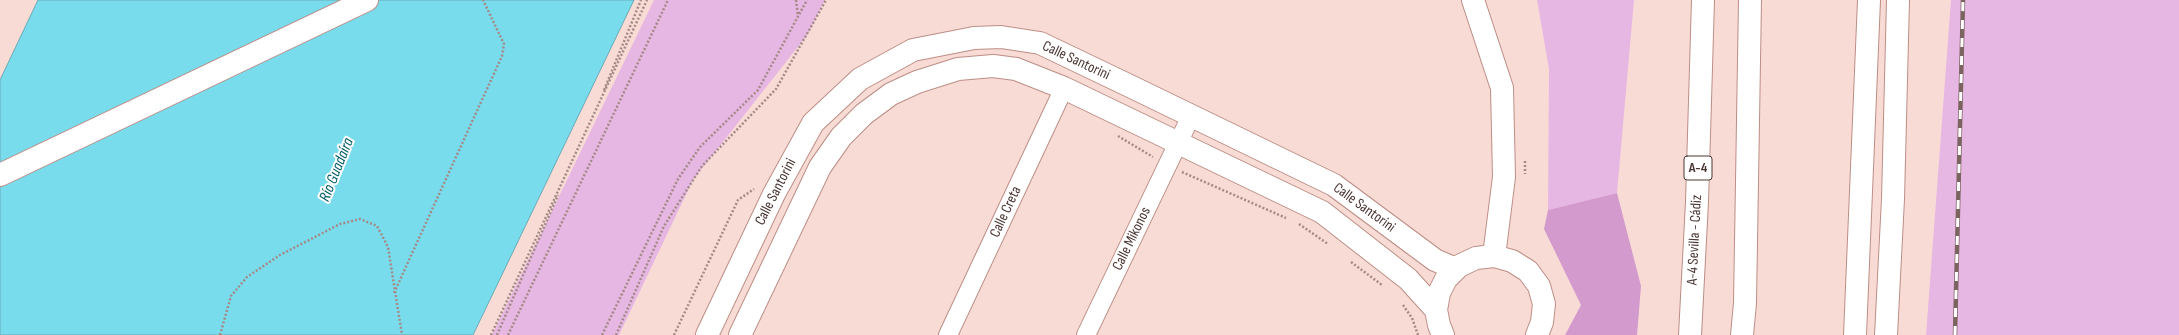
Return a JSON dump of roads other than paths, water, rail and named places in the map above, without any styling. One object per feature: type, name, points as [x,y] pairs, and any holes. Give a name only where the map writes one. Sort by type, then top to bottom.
[{"type":"main road","points":[[0,175],[367,0]]},
{"type":"main road","points":[[1473,0],[1502,88],[1504,177],[1494,256]]},
{"type":"main road","name":"A-4 Sevilla - Cádiz","points":[[1690,335],[1697,202],[1703,0]]},
{"type":"main road","points":[[1742,335],[1745,295],[1750,0]]},
{"type":"main road","points":[[1855,335],[1869,0]]},
{"type":"main road","points":[[1886,335],[1893,199],[1898,0]]},
{"type":"main road","name":"Calle Santorini","points":[[707,335],[774,194],[813,123],[860,79],[914,50],[974,38],[1001,37],[1040,43],[1334,185],[1435,260],[1456,269]]},
{"type":"main road","name":"Calle Santorini","points":[[740,335],[820,167],[841,137],[864,114],[891,94],[911,85],[958,69],[993,66],[1016,69],[1064,88],[1322,212],[1408,279],[1436,310]]},
{"type":"main road","points":[[1443,335],[1439,326],[1436,310],[1439,293],[1446,279],[1456,269],[1476,258],[1494,256],[1512,261],[1528,271],[1539,286],[1544,304],[1542,322],[1537,335]]},
{"type":"street","name":"Calle Creta","points":[[948,335],[1064,88]]},
{"type":"street","name":"Calle Mikonos","points":[[1086,335],[1191,116]]},
{"type":"water","name":"Río Guadaíra","points":[[38,0],[634,0],[473,335],[0,335],[0,80]]},
{"type":"railway","points":[[1955,335],[1963,0]]}]
